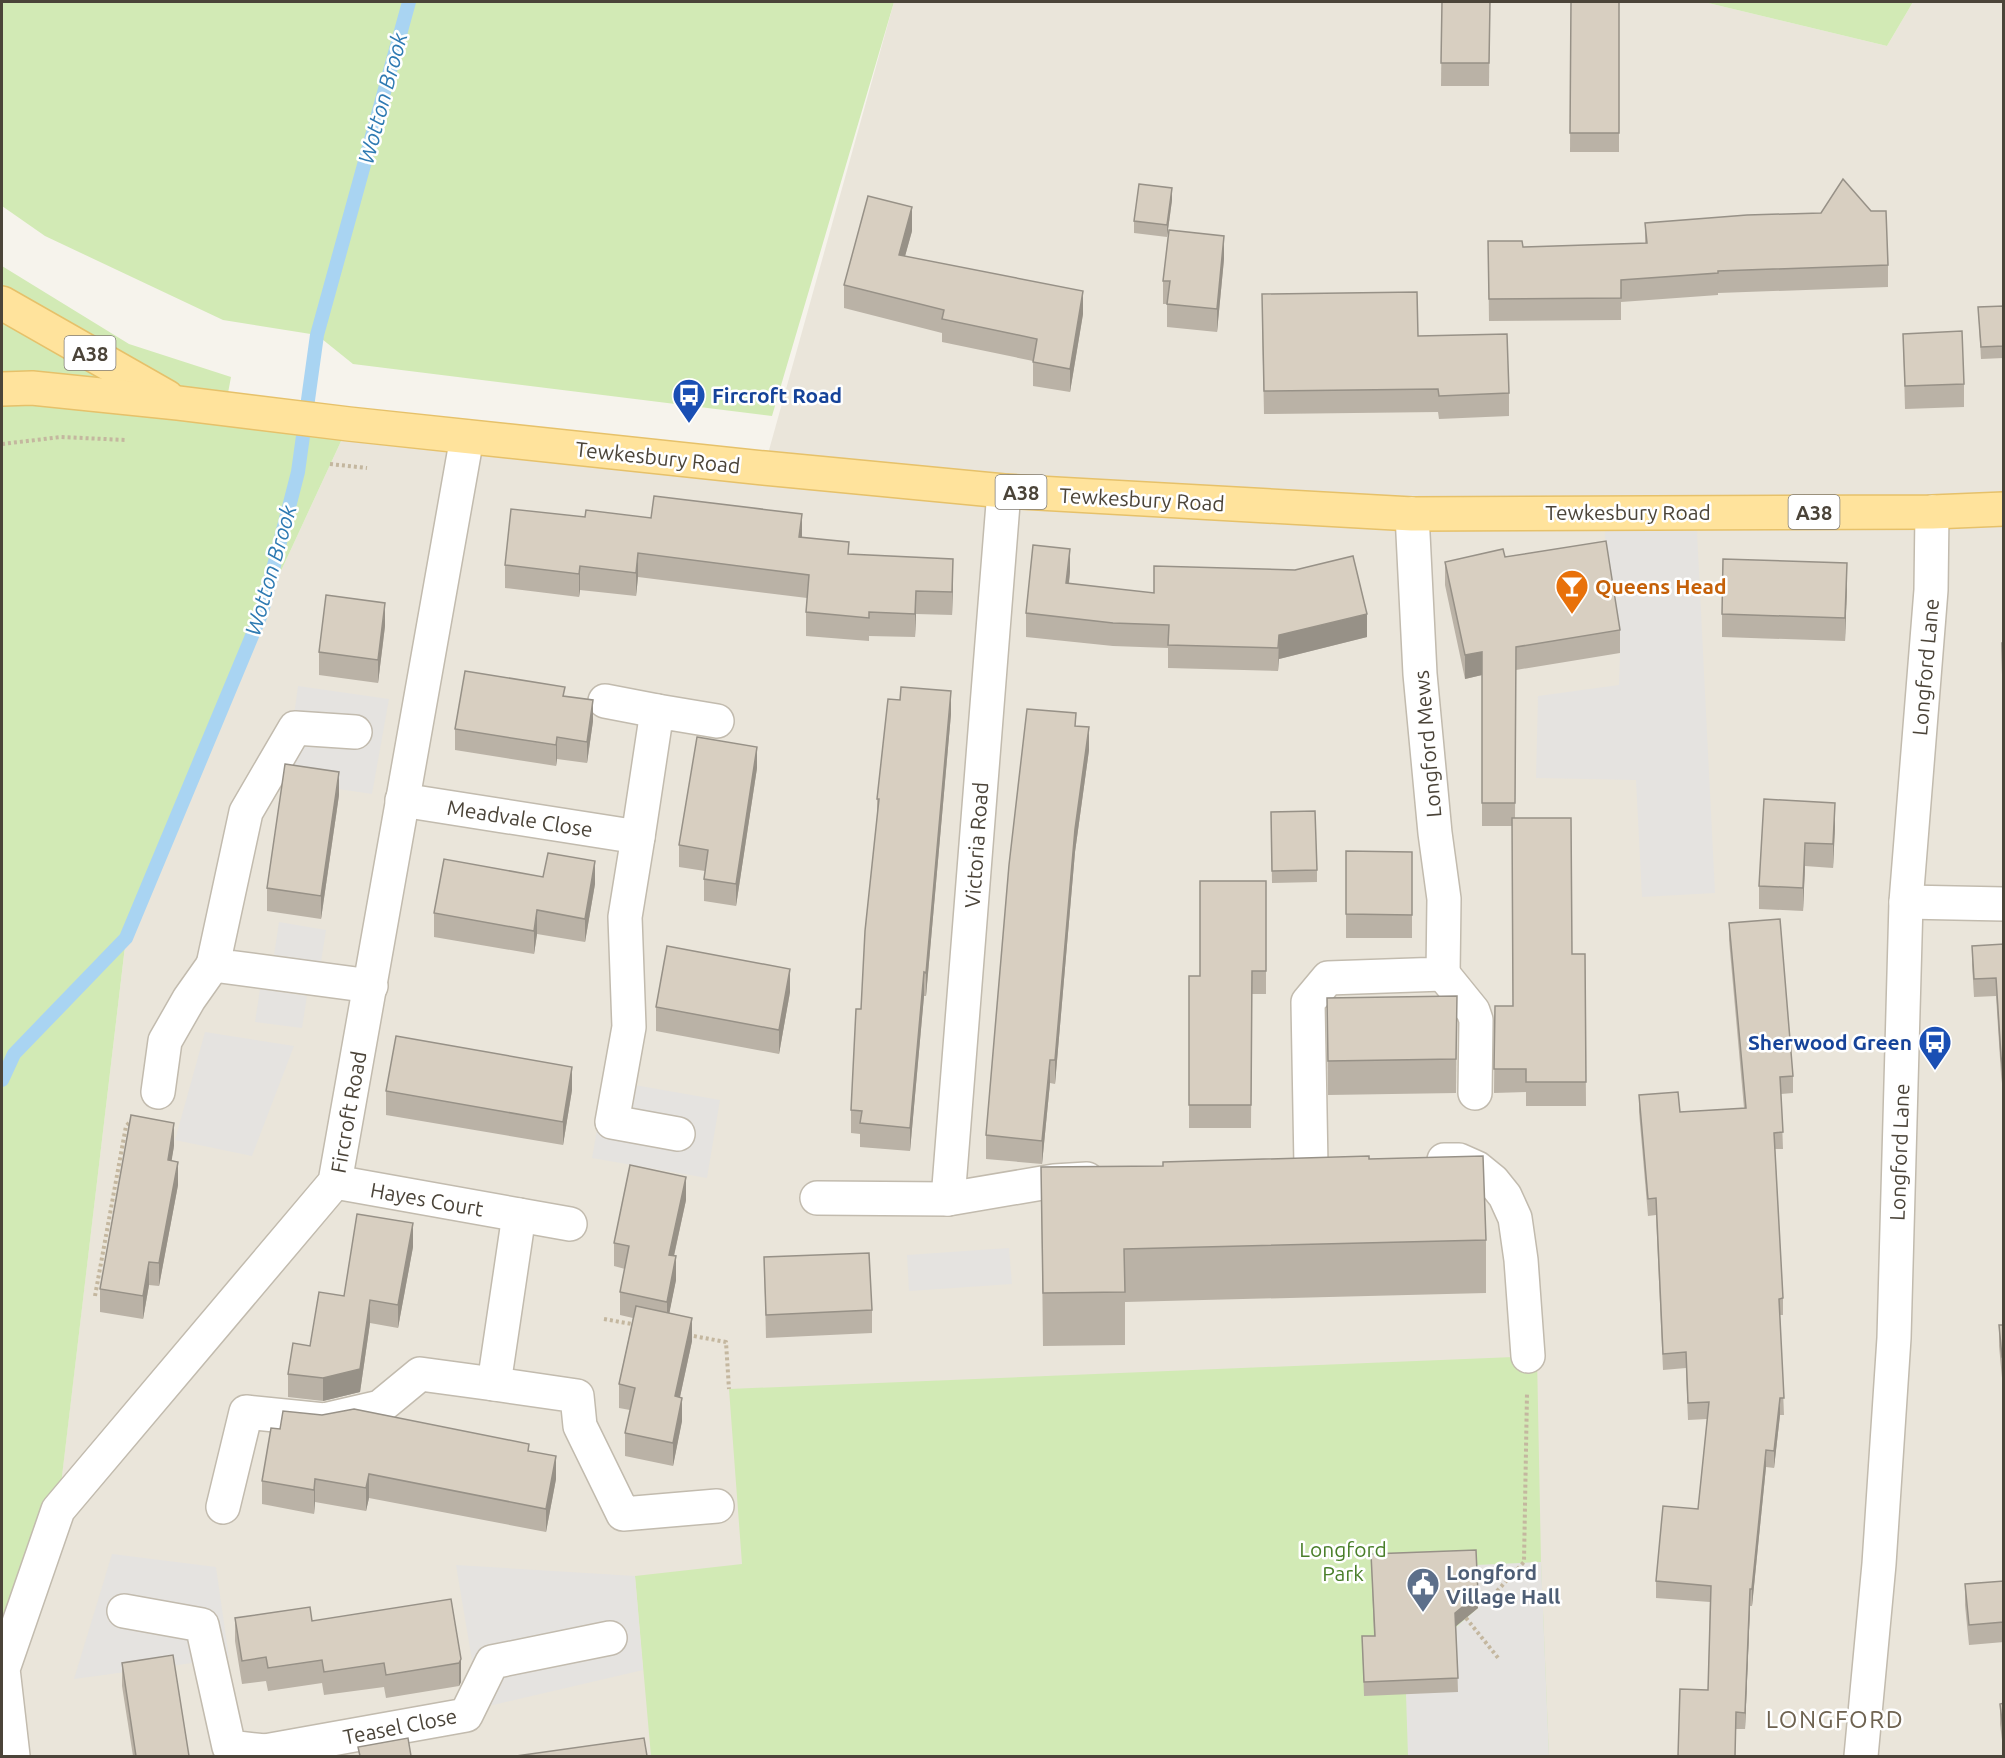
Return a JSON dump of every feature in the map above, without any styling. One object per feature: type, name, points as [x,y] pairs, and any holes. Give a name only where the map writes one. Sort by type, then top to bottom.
[{"type":"main road","name":"Tewkesbury Road","points":[[2,303],[178,403]]},
{"type":"main road","name":"Tewkesbury Road","points":[[2,389],[32,388],[467,437],[1004,491],[1412,514],[1932,512],[2004,509]]},
{"type":"street","name":"Fircroft Road","points":[[13,1756],[3,1669],[58,1510],[335,1182],[467,437]]},
{"type":"street","name":"Victoria Road","points":[[948,1199],[1004,491]]},
{"type":"street","name":"Longford Lane","points":[[1861,1756],[1879,1564],[1894,1338],[1906,902],[1931,590],[1932,512]]},
{"type":"street","name":"Longford Mews","points":[[1412,514],[1420,674],[1435,833],[1444,898],[1443,974]]},
{"type":"street","points":[[605,701],[717,721]]},
{"type":"street","points":[[657,711],[626,917],[629,1027],[612,1122],[678,1134]]},
{"type":"street","points":[[158,1092],[165,1041],[189,999],[213,965],[246,812],[295,728],[355,732]]},
{"type":"street","name":"Meadvale Close","points":[[402,800],[638,837]]},
{"type":"street","points":[[1906,902],[2004,904]]},
{"type":"street","points":[[213,965],[371,986]]},
{"type":"street","points":[[1345,1165],[1299,1167],[1308,1002],[1328,978],[1443,974],[1473,1011],[1476,1020],[1475,1093]]},
{"type":"street","points":[[1413,1162],[1459,1160],[1477,1168],[1493,1181],[1505,1196],[1515,1218],[1521,1260],[1528,1356]]},
{"type":"street","points":[[817,1198],[948,1199],[1054,1181],[1112,1177]]},
{"type":"street","name":"Hayes Court","points":[[335,1182],[570,1224]]},
{"type":"street","points":[[494,1384],[519,1215]]},
{"type":"street","points":[[223,1507],[246,1412],[324,1420],[380,1407],[420,1374],[577,1396],[580,1426],[622,1514],[717,1506]]},
{"type":"street","name":"Teasel Close","points":[[124,1611],[202,1625],[230,1747],[265,1754],[466,1715],[492,1662],[610,1638]]},
{"type":"path","points":[[2,444],[61,437],[129,440]]},
{"type":"path","points":[[95,1296],[126,1126],[158,1092]]},
{"type":"path","points":[[604,1319],[638,1325]]},
{"type":"path","points":[[682,1333],[726,1342],[729,1389]]},
{"type":"path","points":[[1497,1592],[1524,1562],[1528,1356]]},
{"type":"path","points":[[1466,1618],[1499,1659]]},
{"type":"shaded area","points":[[894,2],[1704,2],[1887,46],[1913,2],[2003,2],[2003,1756],[13,1756],[3,1669],[58,1509],[126,938],[262,612],[349,424],[764,468]]},
{"type":"shaded area","points":[[1696,512],[1715,893],[1642,897],[1636,780],[1536,778],[1538,696],[1619,685],[1620,653],[1606,564],[1604,513]]},
{"type":"shaded area","points":[[298,686],[389,699],[372,794],[285,781]]},
{"type":"shaded area","points":[[279,922],[326,930],[321,962],[274,955]]},
{"type":"shaded area","points":[[260,989],[307,996],[302,1028],[255,1022]]},
{"type":"shaded area","points":[[205,1032],[294,1046],[252,1156],[175,1140]]},
{"type":"shaded area","points":[[606,1080],[720,1100],[707,1178],[592,1158]]},
{"type":"shaded area","points":[[1009,1248],[1012,1284],[909,1291],[907,1255]]},
{"type":"shaded area","points":[[112,1554],[216,1567],[229,1658],[74,1679]]},
{"type":"shaded area","points":[[1541,1562],[1549,1756],[1408,1756],[1406,1694],[1455,1628],[1478,1608],[1476,1565]]},
{"type":"shaded area","points":[[456,1565],[635,1576],[643,1670],[480,1708]]},
{"type":"green space","points":[[2,2],[894,2],[772,416],[353,364],[317,335],[223,320],[45,236],[2,206]]},
{"type":"green space","points":[[1704,2],[1913,2],[1887,46]]},
{"type":"green space","points":[[2,266],[129,344],[231,377],[225,409],[349,424],[262,612],[126,938],[58,1510],[3,1669],[2,1756]]},
{"type":"green space","name":"Longford Park","points":[[1537,1356],[1541,1562],[1549,1756],[651,1756],[635,1576],[742,1564],[729,1389]]},
{"type":"building","points":[[1442,2],[1490,2],[1489,63],[1441,63]]},
{"type":"building","points":[[1571,2],[1619,2],[1619,133],[1570,133]]},
{"type":"building","points":[[1843,179],[1871,211],[1886,211],[1888,265],[1718,271],[1718,273],[1621,280],[1621,298],[1489,299],[1488,241],[1522,241],[1523,247],[1647,243],[1645,223],[1747,215],[1821,213]]},
{"type":"building","points":[[1139,184],[1172,188],[1167,225],[1134,221]]},
{"type":"building","points":[[868,196],[912,207],[899,255],[1083,291],[1070,369],[1033,362],[1037,339],[942,319],[944,310],[844,285]]},
{"type":"building","points":[[1169,230],[1224,236],[1217,309],[1167,304],[1170,281],[1163,281]]},
{"type":"building","points":[[1417,292],[1418,336],[1507,334],[1509,393],[1439,396],[1438,389],[1264,391],[1262,294]]},
{"type":"building","points":[[2004,306],[2004,346],[1981,347],[1978,307]]},
{"type":"building","points":[[1962,331],[1964,384],[1905,386],[1903,334]]},
{"type":"building","points":[[654,496],[802,514],[799,537],[849,542],[848,554],[953,559],[952,592],[916,591],[915,614],[869,612],[869,618],[806,612],[809,575],[638,553],[636,573],[580,566],[579,574],[505,565],[511,509],[585,517],[586,510],[651,518]]},
{"type":"building","points":[[1606,541],[1620,630],[1516,647],[1515,803],[1482,803],[1482,652],[1465,655],[1445,562],[1503,549],[1505,557]]},
{"type":"building","points":[[1033,545],[1070,549],[1066,583],[1154,593],[1154,566],[1295,570],[1353,556],[1367,614],[1279,635],[1278,648],[1168,645],[1169,625],[1113,623],[1026,613]]},
{"type":"building","points":[[1723,559],[1847,563],[1845,618],[1722,614]]},
{"type":"building","points":[[326,595],[385,603],[378,660],[319,652]]},
{"type":"building","points":[[2002,643],[2004,643],[2004,685],[2003,685]]},
{"type":"building","points":[[465,671],[565,687],[563,696],[593,700],[587,742],[557,737],[556,745],[455,729]]},
{"type":"building","points":[[901,687],[951,691],[910,1128],[860,1123],[862,1111],[851,1110],[856,1009],[861,1009],[865,931],[888,699],[900,700]]},
{"type":"building","points":[[1027,709],[1076,713],[1075,726],[1089,727],[1075,829],[1055,1060],[1050,1060],[1042,1141],[986,1135],[1009,865]]},
{"type":"building","points":[[697,737],[757,747],[736,884],[704,879],[708,850],[679,845]]},
{"type":"building","points":[[285,764],[339,772],[321,896],[267,888]]},
{"type":"building","points":[[1764,799],[1835,803],[1833,844],[1805,843],[1803,888],[1759,886]]},
{"type":"building","points":[[1315,811],[1317,870],[1272,871],[1271,812]]},
{"type":"building","points":[[1512,818],[1571,818],[1572,954],[1585,954],[1586,1082],[1526,1082],[1526,1069],[1494,1069],[1495,1006],[1513,1006]]},
{"type":"building","points":[[1346,851],[1412,852],[1412,915],[1346,914]]},
{"type":"building","points":[[548,853],[595,861],[585,919],[537,910],[534,931],[434,913],[444,859],[543,877]]},
{"type":"building","points":[[1200,881],[1266,881],[1266,971],[1252,971],[1251,1105],[1189,1105],[1189,976],[1200,976]]},
{"type":"building","points":[[1780,919],[1793,1076],[1780,1077],[1783,1132],[1774,1133],[1783,1298],[1779,1299],[1784,1398],[1780,1398],[1774,1451],[1766,1450],[1752,1589],[1750,1589],[1745,1713],[1736,1712],[1735,1756],[1678,1756],[1680,1689],[1708,1690],[1711,1586],[1656,1581],[1663,1506],[1698,1509],[1709,1402],[1688,1403],[1686,1352],[1663,1354],[1656,1198],[1648,1199],[1639,1095],[1678,1092],[1680,1112],[1746,1108],[1729,923]]},
{"type":"building","points":[[2004,944],[2004,1084],[1996,978],[1974,979],[1972,946]]},
{"type":"building","points":[[667,946],[790,969],[779,1030],[656,1007]]},
{"type":"building","points":[[1457,996],[1456,1059],[1328,1061],[1327,998]]},
{"type":"building","points":[[396,1036],[572,1067],[563,1122],[386,1091]]},
{"type":"building","points":[[131,1115],[174,1123],[168,1160],[178,1162],[159,1263],[149,1262],[143,1296],[100,1289]]},
{"type":"building","points":[[1369,1156],[1369,1159],[1483,1156],[1486,1240],[1124,1249],[1125,1292],[1043,1293],[1041,1167],[1163,1166],[1163,1162]]},
{"type":"building","points":[[630,1165],[686,1177],[669,1255],[676,1256],[667,1302],[620,1292],[629,1246],[614,1243]]},
{"type":"building","points":[[357,1214],[413,1223],[398,1305],[370,1300],[360,1369],[323,1378],[288,1374],[293,1343],[310,1346],[319,1292],[344,1296]]},
{"type":"building","points":[[869,1253],[872,1310],[766,1315],[764,1257]]},
{"type":"building","points":[[636,1306],[692,1318],[675,1396],[682,1398],[673,1443],[625,1433],[635,1388],[619,1384]]},
{"type":"building","points":[[1999,1325],[2004,1325],[2004,1357],[2002,1357]]},
{"type":"building","points":[[354,1409],[529,1444],[528,1451],[556,1456],[546,1509],[369,1474],[366,1488],[315,1479],[314,1490],[262,1481],[271,1428],[280,1429],[283,1411],[322,1415]]},
{"type":"building","name":"Longford Village Hall","points":[[1476,1550],[1478,1594],[1455,1613],[1458,1678],[1364,1682],[1362,1636],[1375,1636],[1371,1554]]},
{"type":"building","points":[[2004,1581],[2004,1622],[1969,1625],[1965,1584]]},
{"type":"building","points":[[451,1599],[461,1659],[459,1663],[386,1675],[384,1663],[324,1672],[322,1660],[268,1668],[266,1657],[242,1661],[235,1618],[310,1607],[312,1621]]},
{"type":"building","points":[[173,1655],[189,1756],[136,1756],[122,1663]]},
{"type":"building","points":[[2004,1703],[2004,1738],[2000,1704]]},
{"type":"building","points":[[408,1738],[411,1756],[360,1756],[358,1747]]},
{"type":"building","points":[[644,1738],[647,1756],[516,1756]]},
{"type":"waterway","name":"Wotton Brook","points":[[2,1080],[14,1054],[126,938],[262,612],[298,472],[317,335],[409,2]]},
{"type":"place","name":"Fircroft Road","points":[[689,424]]},
{"type":"place","name":"Queens Head","points":[[1572,615]]},
{"type":"place","name":"Sherwood Green","points":[[1935,1071]]},
{"type":"place","name":"Longford Village Hall","points":[[1423,1613]]},
{"type":"district","name":"LONGFORD","points":[[1835,1719]]}]
